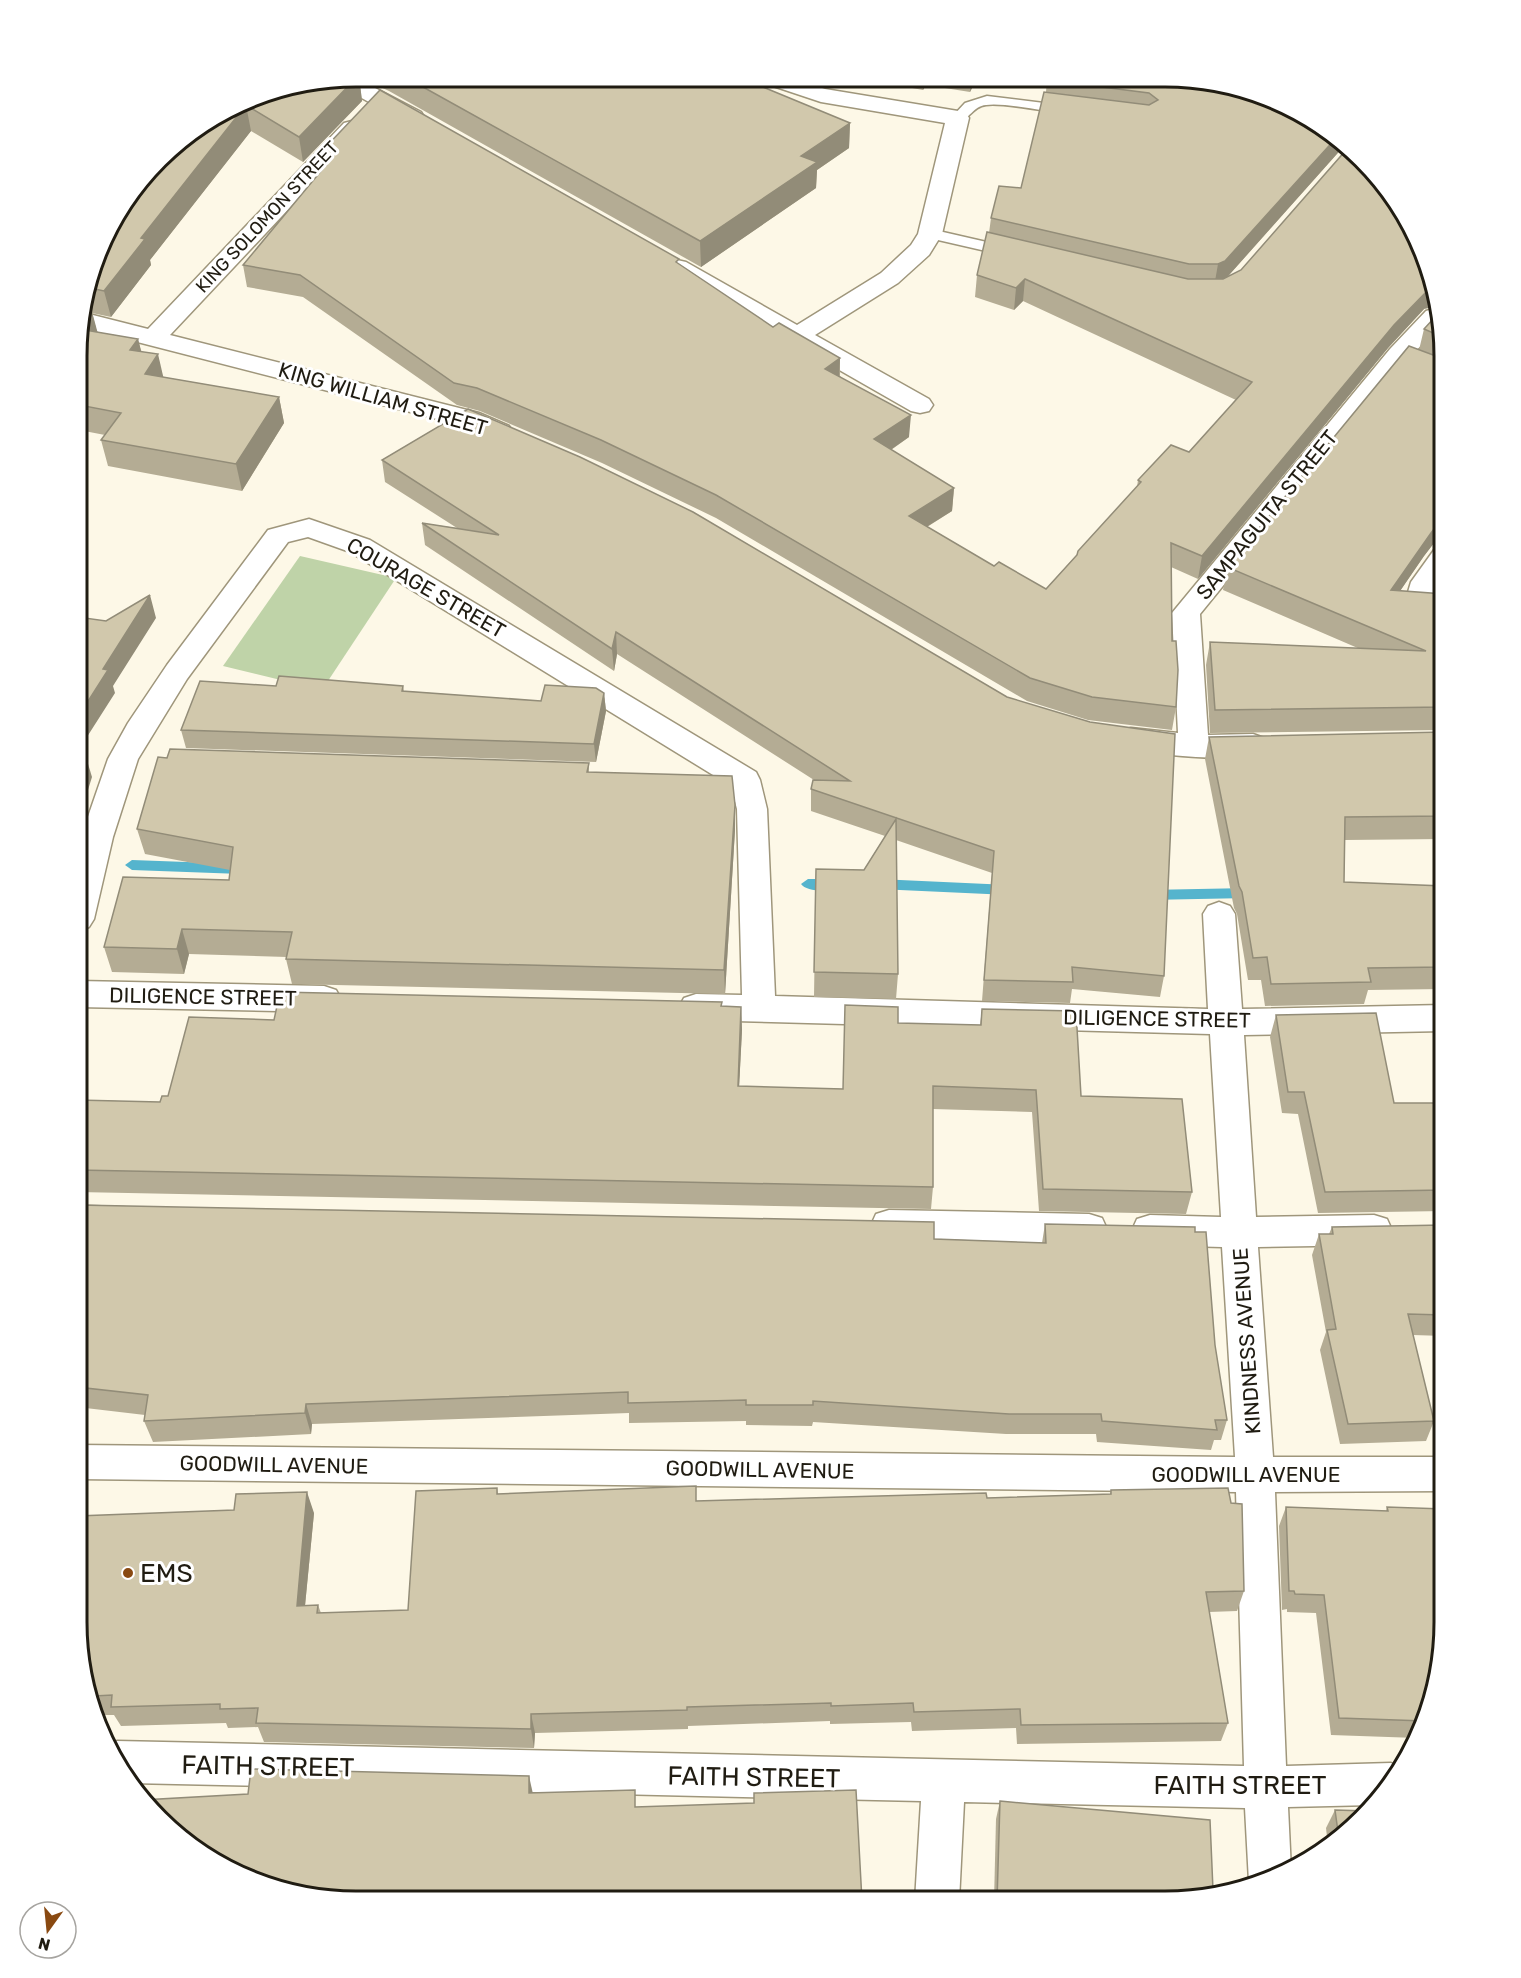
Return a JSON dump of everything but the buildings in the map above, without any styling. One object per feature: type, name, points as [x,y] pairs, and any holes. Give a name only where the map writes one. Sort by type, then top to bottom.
[{"type":"street","points":[[357,87],[432,128]]},
{"type":"street","points":[[797,335],[909,263],[924,248],[930,234],[958,118],[821,95],[798,87]]},
{"type":"street","name":"KING SOLOMON STREET","points":[[154,337],[380,98]]},
{"type":"street","points":[[662,258],[920,405]]},
{"type":"street","name":"SAMPAGUITA STREET","points":[[1194,746],[1186,613],[1399,354],[1432,319]]},
{"type":"street","name":"KING WILLIAM STREET","points":[[89,321],[471,419],[521,441]]},
{"type":"street","points":[[1399,354],[1426,366]]},
{"type":"street","name":"COURAGE STREET","points":[[87,880],[97,837],[123,759],[143,723],[177,672],[278,536],[309,528],[360,546],[745,780]]},
{"type":"street","points":[[1434,569],[1425,582],[1422,592],[1434,601]]},
{"type":"street","points":[[1108,735],[1194,746],[1275,745]]},
{"type":"street","points":[[123,759],[159,760]]},
{"type":"street","points":[[685,778],[745,780],[752,809],[759,1009]]},
{"type":"street","name":"KINDNESS AVENUE","points":[[1219,914],[1255,1475],[1269,1870]]},
{"type":"street","name":"DILIGENCE STREET","points":[[87,994],[354,1000]]},
{"type":"street","name":"DILIGENCE STREET","points":[[666,1007],[1226,1022],[1434,1018]]},
{"type":"street","points":[[860,1224],[1240,1232],[1410,1229]]},
{"type":"street","name":"GOODWILL AVENUE","points":[[87,1462],[1255,1475],[1434,1474]]},
{"type":"street","name":"FAITH STREET","points":[[127,1762],[1264,1787],[1379,1784]]},
{"type":"street","points":[[938,1891],[944,1780]]},
{"type":"lane","points":[[958,118],[964,109],[973,103],[987,100],[1087,113]]},
{"type":"lane","points":[[930,234],[1024,255]]},
{"type":"green space","points":[[300,556],[396,578],[322,690],[223,666]]},
{"type":"waterway","points":[[132,865],[241,869]]},
{"type":"waterway","points":[[808,884],[836,884]]},
{"type":"waterway","points":[[878,884],[1009,890]]},
{"type":"waterway","points":[[1147,895],[1249,893]]},
{"type":"place","name":"EMS","points":[[128,1573]]}]
